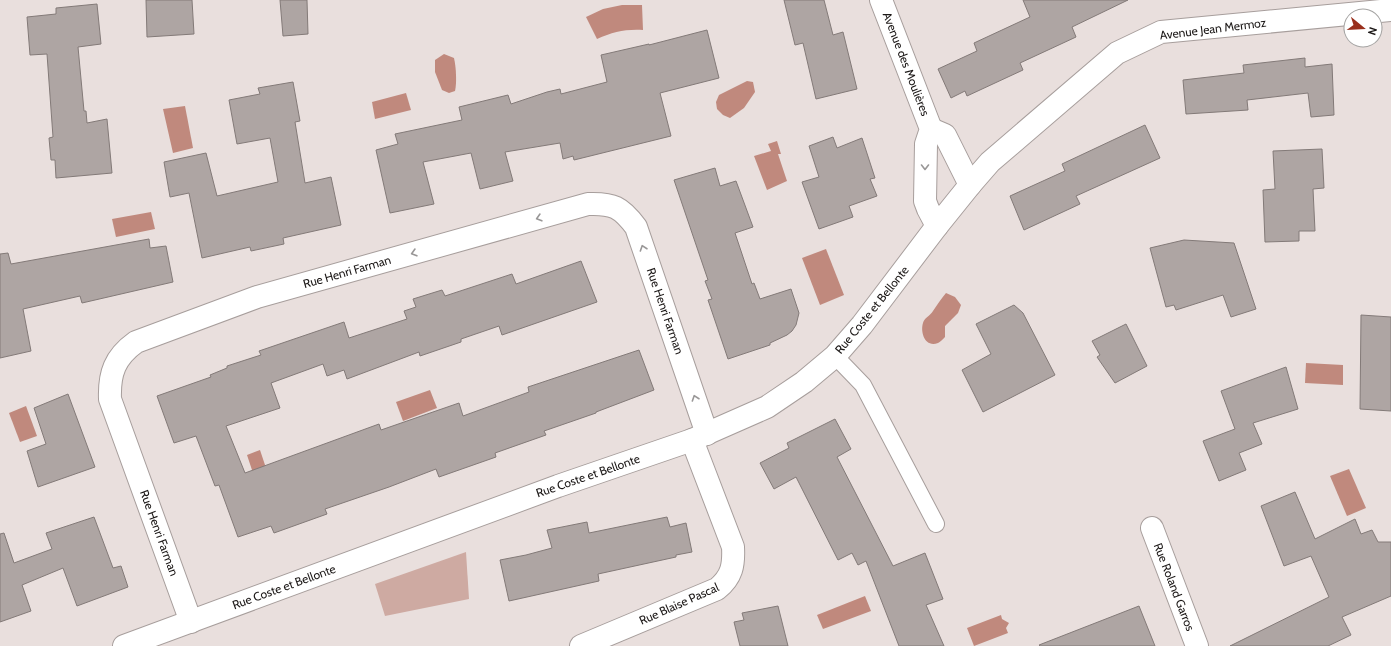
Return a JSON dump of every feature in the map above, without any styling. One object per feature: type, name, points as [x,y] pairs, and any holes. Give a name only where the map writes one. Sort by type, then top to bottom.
[{"type":"street","name":"Avenue des Moulières","points":[[881,0],[931,129],[926,144],[925,201],[937,226]]},
{"type":"street","name":"Avenue Jean Mermoz","points":[[970,185],[990,162],[1117,53],[1161,32],[1391,10]]},
{"type":"street","name":"Avenue des Moulières","points":[[931,129],[945,135],[970,185]]},
{"type":"street","name":"Rue Coste et Bellonte","points":[[124,646],[551,489],[700,437],[767,407],[804,382],[835,356],[862,325],[970,185]]},
{"type":"street","name":"Rue Henri Farman","points":[[192,622],[110,399],[109,384],[114,367],[124,351],[136,342],[257,297],[588,204],[601,203],[614,206],[626,214],[636,227],[700,437]]},
{"type":"street","name":"Rue Blaise Pascal","points":[[581,646],[718,589],[725,583],[732,572],[734,558],[733,547],[700,437]]},
{"type":"street","name":"Rue Roland Garros","points":[[1152,528],[1197,646]]},
{"type":"lane","points":[[835,356],[863,385],[936,524]]},
{"type":"shaded area","points":[[622,5],[642,5],[643,30],[630,30],[608,34],[597,39],[586,17],[603,9]]},
{"type":"shaded area","points":[[444,54],[454,58],[455,65],[456,88],[455,91],[449,93],[442,90],[435,72],[435,60]]},
{"type":"shaded area","points":[[747,81],[753,82],[755,92],[744,108],[730,118],[723,115],[717,109],[716,102],[719,95]]},
{"type":"shaded area","points":[[406,93],[411,110],[375,119],[372,102]]},
{"type":"shaded area","points":[[185,106],[193,148],[173,153],[163,109]]},
{"type":"shaded area","points":[[777,141],[781,154],[778,154],[787,181],[767,190],[754,156],[771,151],[768,144]]},
{"type":"shaded area","points":[[151,212],[155,229],[116,237],[112,219]]},
{"type":"shaded area","points":[[826,249],[844,295],[820,305],[802,258]]},
{"type":"shaded area","points":[[946,293],[955,297],[961,305],[958,313],[945,326],[945,337],[938,343],[930,343],[924,338],[922,331],[923,323]]},
{"type":"shaded area","points":[[1306,363],[1343,365],[1343,385],[1305,383]]},
{"type":"shaded area","points":[[430,390],[437,408],[403,421],[396,402]]},
{"type":"shaded area","points":[[26,406],[37,436],[20,442],[9,413]]},
{"type":"shaded area","points":[[260,450],[270,480],[257,485],[247,455]]},
{"type":"shaded area","points":[[1349,469],[1366,508],[1347,516],[1330,476]]},
{"type":"shaded area","points":[[466,552],[469,599],[385,616],[375,584]]},
{"type":"shaded area","points":[[865,596],[871,611],[823,629],[817,615]]},
{"type":"shaded area","points":[[1001,615],[1002,619],[1009,623],[1006,628],[1008,633],[974,646],[967,628]]},
{"type":"building","points":[[146,0],[192,0],[194,34],[147,37]]},
{"type":"building","points":[[280,0],[307,0],[308,34],[283,36]]},
{"type":"building","points":[[784,0],[824,0],[833,35],[843,32],[857,89],[816,99],[803,43],[795,45]]},
{"type":"building","points":[[1023,0],[1128,0],[1072,27],[1076,37],[1020,63],[1023,70],[967,96],[965,91],[951,98],[938,69],[977,51],[974,43],[1030,17]]},
{"type":"building","points":[[97,4],[101,44],[78,47],[84,111],[86,111],[87,123],[107,119],[112,173],[56,178],[55,160],[51,160],[49,138],[53,137],[47,54],[30,55],[27,17],[56,14],[56,8]]},
{"type":"building","points":[[707,30],[719,78],[660,93],[671,136],[574,160],[573,156],[563,159],[560,143],[505,152],[513,181],[480,189],[471,153],[423,162],[434,204],[390,213],[376,150],[398,144],[395,134],[462,120],[459,107],[508,95],[511,104],[560,89],[561,94],[607,82],[601,55],[649,45]]},
{"type":"building","points":[[1305,58],[1305,67],[1332,64],[1334,115],[1311,117],[1308,93],[1247,100],[1248,110],[1186,114],[1183,80],[1244,73],[1243,65]]},
{"type":"building","points":[[293,82],[300,121],[295,122],[305,183],[331,177],[341,225],[283,238],[284,244],[251,251],[250,247],[202,258],[189,193],[170,197],[164,162],[206,153],[217,196],[278,182],[270,138],[237,144],[229,100],[260,94],[258,88]]},
{"type":"building","points":[[1145,125],[1160,158],[1076,196],[1080,204],[1024,230],[1010,196],[1065,171],[1062,164]]},
{"type":"building","points":[[833,137],[837,148],[862,138],[875,178],[870,179],[877,196],[849,206],[853,217],[819,229],[802,182],[819,177],[809,146]]},
{"type":"building","points":[[1322,149],[1324,188],[1313,189],[1315,231],[1299,231],[1299,241],[1265,242],[1263,190],[1275,189],[1273,151]]},
{"type":"building","points":[[715,168],[720,186],[736,181],[753,227],[735,233],[752,284],[754,283],[760,299],[791,289],[799,313],[796,325],[787,335],[770,343],[770,345],[728,359],[708,300],[712,299],[705,281],[708,280],[674,180]]},
{"type":"building","points":[[149,239],[150,248],[166,246],[173,282],[82,303],[80,296],[23,309],[31,351],[0,358],[0,254],[8,253],[11,264]]},
{"type":"building","points":[[1184,240],[1234,243],[1256,309],[1231,317],[1223,295],[1176,310],[1174,305],[1166,307],[1150,248]]},
{"type":"building","points":[[581,261],[597,302],[502,335],[499,326],[461,339],[461,342],[420,356],[419,352],[347,379],[344,370],[327,376],[323,364],[271,383],[280,408],[226,426],[245,473],[379,424],[381,430],[459,403],[463,416],[529,392],[528,387],[639,350],[654,390],[596,413],[544,431],[546,435],[495,453],[496,457],[439,477],[436,469],[325,509],[327,514],[274,533],[271,526],[238,537],[219,485],[215,486],[196,436],[174,443],[157,396],[211,377],[210,375],[227,368],[227,366],[261,355],[259,351],[344,322],[349,338],[407,319],[404,311],[416,307],[413,299],[442,290],[445,296],[512,274],[516,284]]},
{"type":"building","points":[[1014,305],[1023,313],[1055,375],[983,412],[962,370],[991,354],[976,324]]},
{"type":"building","points":[[1361,315],[1391,317],[1391,411],[1360,409]]},
{"type":"building","points":[[1126,324],[1147,366],[1115,383],[1097,357],[1100,355],[1092,341]]},
{"type":"building","points":[[1286,367],[1298,409],[1253,423],[1262,444],[1239,453],[1246,470],[1219,481],[1203,441],[1235,429],[1221,391]]},
{"type":"building","points":[[68,394],[95,467],[38,487],[27,451],[46,444],[34,408]]},
{"type":"building","points":[[835,419],[851,449],[837,457],[893,566],[925,553],[943,599],[926,605],[944,646],[899,646],[866,561],[858,565],[852,553],[838,560],[796,477],[774,489],[760,463],[789,448],[787,443]]},
{"type":"building","points":[[1295,492],[1315,539],[1355,519],[1361,534],[1372,530],[1378,542],[1391,542],[1391,596],[1342,617],[1351,635],[1328,646],[1230,646],[1329,597],[1311,556],[1284,566],[1261,506]]},
{"type":"building","points":[[94,517],[113,568],[121,566],[128,587],[77,606],[63,568],[22,585],[31,611],[0,622],[0,534],[4,533],[14,563],[52,549],[46,533]]},
{"type":"building","points":[[667,517],[670,527],[686,523],[692,552],[676,555],[676,557],[598,574],[599,581],[509,601],[500,560],[552,548],[547,530],[587,522],[589,533]]},
{"type":"building","points":[[778,606],[788,646],[740,646],[734,622],[744,620],[742,613]]},
{"type":"building","points":[[1139,606],[1155,646],[1039,645]]}]
